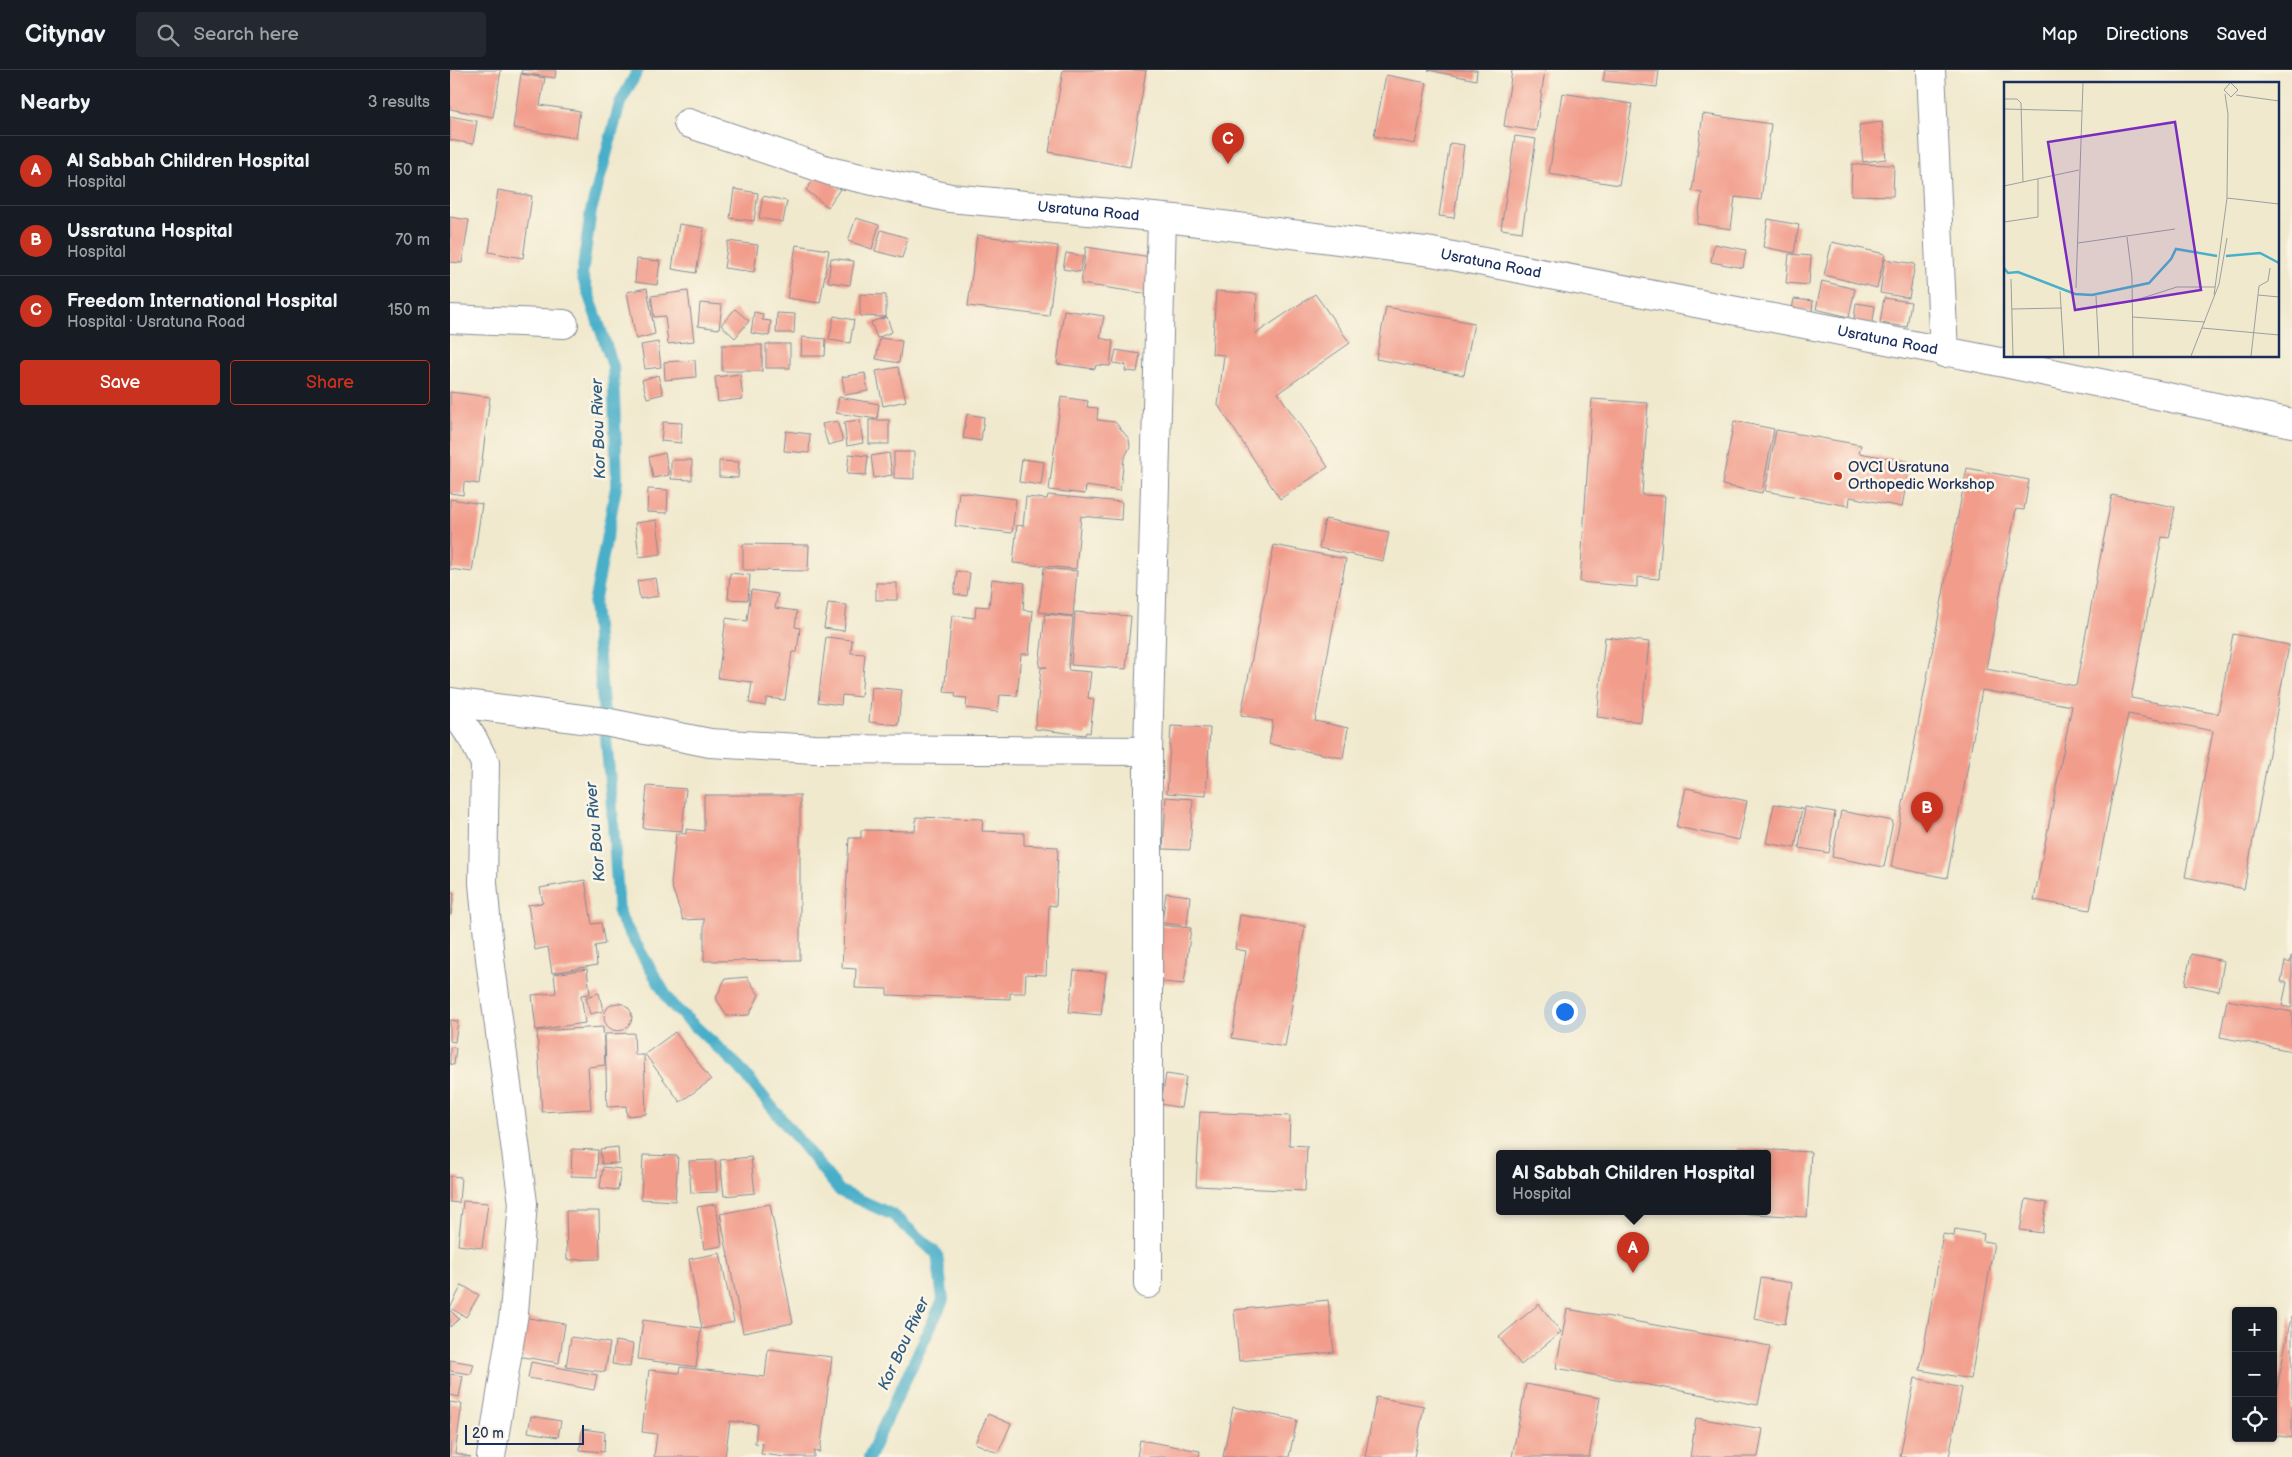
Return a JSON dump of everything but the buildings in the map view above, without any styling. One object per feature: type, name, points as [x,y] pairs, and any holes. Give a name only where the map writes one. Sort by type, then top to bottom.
[{"type":"street","points":[[1931,70],[1944,352]]},
{"type":"street","name":"Usratuna Road","points":[[688,124],[833,172],[950,198],[1162,218],[1432,252],[1944,352],[2292,423]]},
{"type":"street","points":[[1148,1284],[1148,751],[1162,218]]},
{"type":"street","points":[[450,319],[564,324]]},
{"type":"street","points":[[450,704],[605,722],[710,743],[815,749],[1148,751]]},
{"type":"street","points":[[450,704],[473,739],[485,763],[484,893],[490,959],[522,1203],[514,1313],[491,1457]]},
{"type":"waterway","name":"Kor Bou River","points":[[638,70],[620,103],[591,211],[582,275],[613,366],[617,482],[594,604],[611,793],[619,915],[671,1004],[739,1067],[840,1191],[893,1215],[937,1254],[943,1300],[869,1457]]},
{"type":"place","name":"Freedom International Hospital","points":[[1228,164]]},
{"type":"place","name":"OVCI Usratuna Orthopedic Workshop","points":[[1838,476]]},
{"type":"place","name":"Ussratuna Hospital","points":[[1927,833]]},
{"type":"place","name":"Al Sabbah Children Hospital","points":[[1633,1273]]}]
